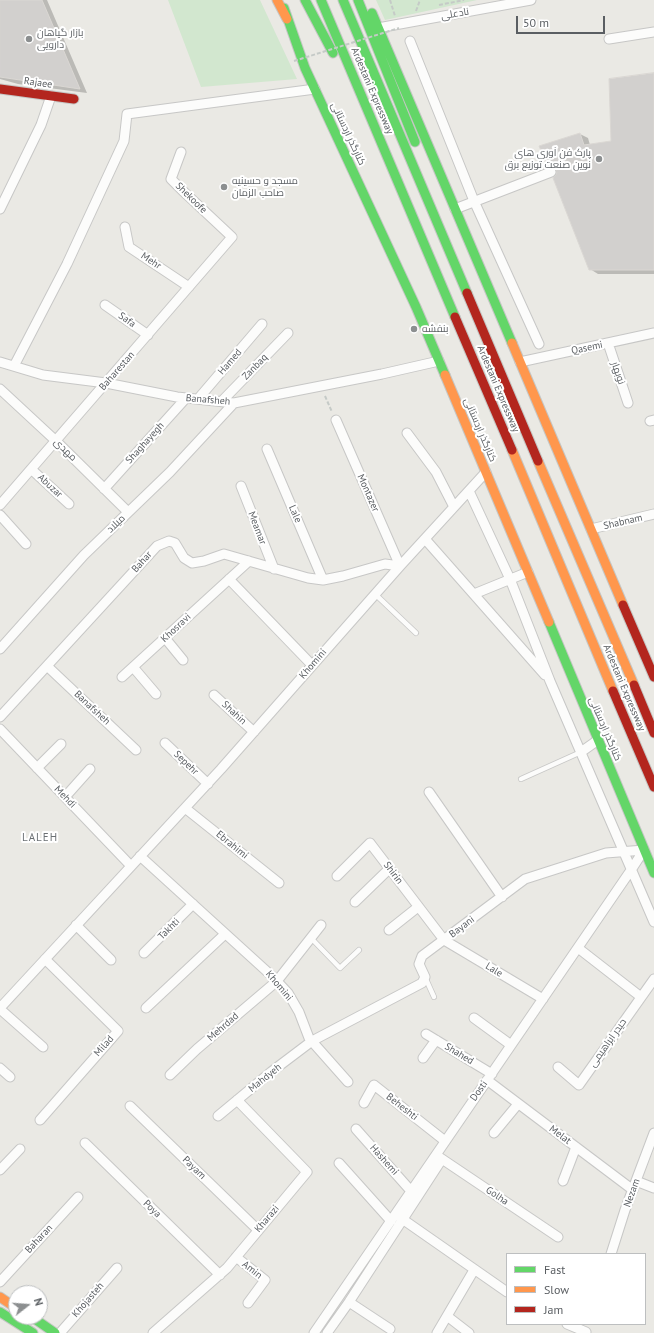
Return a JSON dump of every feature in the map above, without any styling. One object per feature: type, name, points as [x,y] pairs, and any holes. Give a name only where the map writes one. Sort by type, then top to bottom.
[{"type":"main road","name":"کنارگذر اردستانی","points":[[277,0],[287,19],[305,68],[416,307],[654,873]]},
{"type":"main road","points":[[282,0],[287,19]]},
{"type":"main road","points":[[305,0],[384,146]]},
{"type":"main road","name":"Ardestani Expressway","points":[[321,0],[654,787]]},
{"type":"main road","name":"Ardestani Expressway","points":[[343,0],[654,733]]},
{"type":"main road","points":[[358,0],[419,152]]},
{"type":"main road","points":[[366,0],[654,677]]},
{"type":"main road","name":"Rajaee","points":[[0,89],[74,99]]},
{"type":"main road","points":[[430,182],[495,358]]},
{"type":"main road","points":[[0,1312],[22,1330],[33,1333]]},
{"type":"main road","points":[[44,1330],[55,1333]]},
{"type":"street","name":"نادعلی","points":[[378,28],[531,0]]},
{"type":"street","points":[[608,39],[654,32]]},
{"type":"street","points":[[410,41],[474,202],[539,344]]},
{"type":"street","points":[[14,366],[67,264],[124,141],[127,114],[315,89]]},
{"type":"street","points":[[0,209],[41,125],[51,96]]},
{"type":"street","name":"Shekoofe","points":[[181,152],[171,179],[232,237]]},
{"type":"street","points":[[455,210],[550,172]]},
{"type":"street","name":"Mehr","points":[[125,227],[129,247],[189,287]]},
{"type":"street","name":"Baharestan","points":[[2,498],[56,441],[232,237]]},
{"type":"street","name":"Safa","points":[[105,305],[148,336]]},
{"type":"street","name":"Hamed","points":[[198,399],[262,324]]},
{"type":"street","name":"Zanbaq","points":[[222,402],[288,333]]},
{"type":"street","name":"Qasemi","points":[[520,362],[654,333]]},
{"type":"street","name":"نوبهار","points":[[608,343],[628,403]]},
{"type":"street","name":"Banafsheh","points":[[0,362],[44,375],[106,383],[186,398],[234,403],[439,361]]},
{"type":"street","name":"مهدی","points":[[0,389],[56,441],[128,512]]},
{"type":"street","name":"Shaghayegh","points":[[104,489],[186,398]]},
{"type":"street","name":"میلاد","points":[[0,648],[84,555],[170,472],[234,403]]},
{"type":"street","name":"Montazer","points":[[336,420],[400,566]]},
{"type":"street","points":[[407,433],[436,472],[454,507]]},
{"type":"street","name":"Lale","points":[[267,449],[323,580]]},
{"type":"street","name":"Abuzar","points":[[31,469],[68,504]]},
{"type":"street","name":"Khomini","points":[[0,1008],[208,784],[375,594],[486,472]]},
{"type":"street","name":"Meamar","points":[[241,486],[274,569]]},
{"type":"street","points":[[469,491],[510,579],[550,681],[654,922]]},
{"type":"street","name":"Shabnam","points":[[591,529],[654,514]]},
{"type":"street","points":[[0,515],[26,544]]},
{"type":"street","points":[[425,539],[550,681]]},
{"type":"street","name":"Bahar","points":[[0,717],[157,546],[169,541],[175,543],[184,558],[192,563],[204,561],[224,554],[308,578],[323,580],[385,564],[400,566]]},
{"type":"street","name":"Khosravi","points":[[122,677],[249,561]]},
{"type":"street","points":[[474,594],[528,572]]},
{"type":"street","points":[[229,579],[312,665]]},
{"type":"street","points":[[165,638],[183,660]]},
{"type":"street","name":"Banafsheh","points":[[47,666],[136,750]]},
{"type":"street","points":[[133,667],[156,694]]},
{"type":"street","name":"Shahin","points":[[214,695],[254,732]]},
{"type":"street","name":"Mehdi","points":[[0,728],[131,866]]},
{"type":"street","points":[[581,752],[598,740]]},
{"type":"street","name":"Sepehr","points":[[165,743],[208,784]]},
{"type":"street","points":[[37,768],[61,744]]},
{"type":"street","points":[[65,797],[90,769]]},
{"type":"street","points":[[429,792],[502,897]]},
{"type":"street","name":"Ebrahimi","points":[[185,808],[279,883]]},
{"type":"street","name":"Shirin","points":[[337,876],[370,843],[444,940]]},
{"type":"street","name":"Bayani","points":[[425,977],[419,964],[422,956],[525,879],[606,853],[644,850]]},
{"type":"street","name":"Dosti","points":[[314,1333],[396,1218],[411,1191],[439,1157],[445,1141],[632,870],[644,850]]},
{"type":"street","name":"Khomini","points":[[140,856],[277,981],[288,994],[299,1012],[312,1042],[348,1082]]},
{"type":"street","points":[[355,902],[389,869]]},
{"type":"street","name":"Takhti","points":[[144,953],[193,904]]},
{"type":"street","points":[[389,930],[418,907]]},
{"type":"street","points":[[76,925],[111,960]]},
{"type":"street","name":"Mehrdad","points":[[170,1075],[197,1049],[277,981],[321,925]]},
{"type":"street","points":[[146,1008],[225,934]]},
{"type":"street","name":"Lale","points":[[444,940],[543,999]]},
{"type":"street","points":[[578,948],[641,997]]},
{"type":"street","name":"Milad","points":[[40,1120],[118,1031],[46,959]]},
{"type":"street","points":[[312,1042],[422,983],[425,977]]},
{"type":"street","name":"حیدر ابراهیمی","points":[[558,1067],[579,1085],[654,979]]},
{"type":"street","points":[[0,1008],[43,1047]]},
{"type":"street","points":[[474,1018],[511,1045]]},
{"type":"street","name":"Shahed","points":[[426,1034],[489,1077]]},
{"type":"street","points":[[423,1058],[436,1040]]},
{"type":"street","name":"Mahdyeh","points":[[218,1116],[270,1072],[312,1042]]},
{"type":"street","points":[[0,1068],[10,1077]]},
{"type":"street","name":"Melat","points":[[489,1077],[518,1104],[576,1147],[634,1185],[654,1188]]},
{"type":"street","name":"Beheshti","points":[[364,1103],[374,1086],[445,1141]]},
{"type":"street","name":"Kharazi","points":[[153,1333],[220,1275],[307,1172],[237,1100]]},
{"type":"street","points":[[494,1133],[518,1104]]},
{"type":"street","name":"Payam","points":[[130,1106],[258,1230]]},
{"type":"street","name":"Hashemi","points":[[356,1129],[411,1191]]},
{"type":"street","name":"Nezam","points":[[611,1253],[634,1185],[654,1133]]},
{"type":"street","name":"Poya","points":[[85,1143],[220,1275]]},
{"type":"street","points":[[563,1181],[576,1147]]},
{"type":"street","points":[[0,1170],[20,1149]]},
{"type":"street","points":[[327,1333],[349,1302],[396,1218],[439,1157]]},
{"type":"street","name":"Golha","points":[[439,1157],[558,1237]]},
{"type":"street","points":[[339,1163],[396,1218],[506,1291]]},
{"type":"street","name":"Baharan","points":[[0,1282],[78,1197]]},
{"type":"street","name":"Amin","points":[[236,1257],[265,1280],[248,1303]]},
{"type":"street","name":"Khojasteh","points":[[60,1333],[117,1268]]},
{"type":"street","points":[[437,1333],[474,1270]]},
{"type":"street","points":[[349,1302],[390,1329]]},
{"type":"street","points":[[447,1316],[469,1333]]},
{"type":"street","points":[[570,1325],[587,1330]]},
{"type":"lane","points":[[375,594],[416,633]]},
{"type":"lane","points":[[521,779],[581,752]]},
{"type":"lane","points":[[311,938],[340,968],[359,950]]},
{"type":"lane","points":[[425,977],[434,997]]},
{"type":"path","points":[[390,0],[395,16],[402,14]]},
{"type":"path","points":[[420,0],[416,11],[423,9]]},
{"type":"path","points":[[438,5],[464,0]]},
{"type":"path","points":[[294,61],[399,28]]},
{"type":"path","points":[[320,386],[336,420]]},
{"type":"green space","points":[[168,0],[260,0],[297,79],[201,87]]},
{"type":"green space","points":[[376,0],[477,0],[385,20]]},
{"type":"building","name":"بازار گیاهان دارویی","points":[[0,0],[42,0],[80,89],[0,77]]},
{"type":"building","name":"پارک فن آوری های نوین صنعت توزیع برق","points":[[654,73],[654,270],[589,270],[553,178],[557,173],[556,170],[552,166],[548,167],[539,146],[580,133],[584,145],[611,141],[609,79]]},
{"type":"traffic: fast","points":[[305,0],[333,53]]},
{"type":"traffic: fast","points":[[321,0],[455,317]]},
{"type":"traffic: fast","points":[[343,0],[467,293]]},
{"type":"traffic: fast","points":[[358,0],[415,142]]},
{"type":"traffic: fast","points":[[284,8],[305,68],[416,307],[445,375]]},
{"type":"traffic: fast","points":[[372,13],[512,343]]},
{"type":"traffic: fast","points":[[549,622],[654,873]]},
{"type":"traffic: fast","points":[[0,1312],[33,1333]]},
{"type":"traffic: fast","points":[[44,1325],[55,1333]]},
{"type":"traffic: slow","points":[[277,0],[287,19]]},
{"type":"traffic: slow","points":[[512,343],[623,605]]},
{"type":"traffic: slow","points":[[445,375],[549,622]]},
{"type":"traffic: slow","points":[[512,450],[613,691]]},
{"type":"traffic: slow","points":[[538,461],[634,685]]},
{"type":"traffic: slow","points":[[0,1297],[8,1302]]},
{"type":"traffic: jam","points":[[0,89],[74,99]]},
{"type":"traffic: jam","points":[[467,293],[538,461]]},
{"type":"traffic: jam","points":[[455,317],[512,450]]},
{"type":"traffic: jam","points":[[623,605],[654,677]]},
{"type":"traffic: jam","points":[[634,685],[654,733]]},
{"type":"traffic: jam","points":[[613,691],[654,787]]},
{"type":"place","name":"بازار گیاهان دارویی","points":[[29,39]]},
{"type":"place","name":"پارک فن آوری های نوین صنعت توزیع برق","points":[[599,159]]},
{"type":"place","name":"مسجد و حسینیه صاحب الزمان","points":[[224,187]]},
{"type":"place","name":"بنفشه","points":[[414,329]]},
{"type":"district","name":"LALEH","points":[[40,838]]}]
